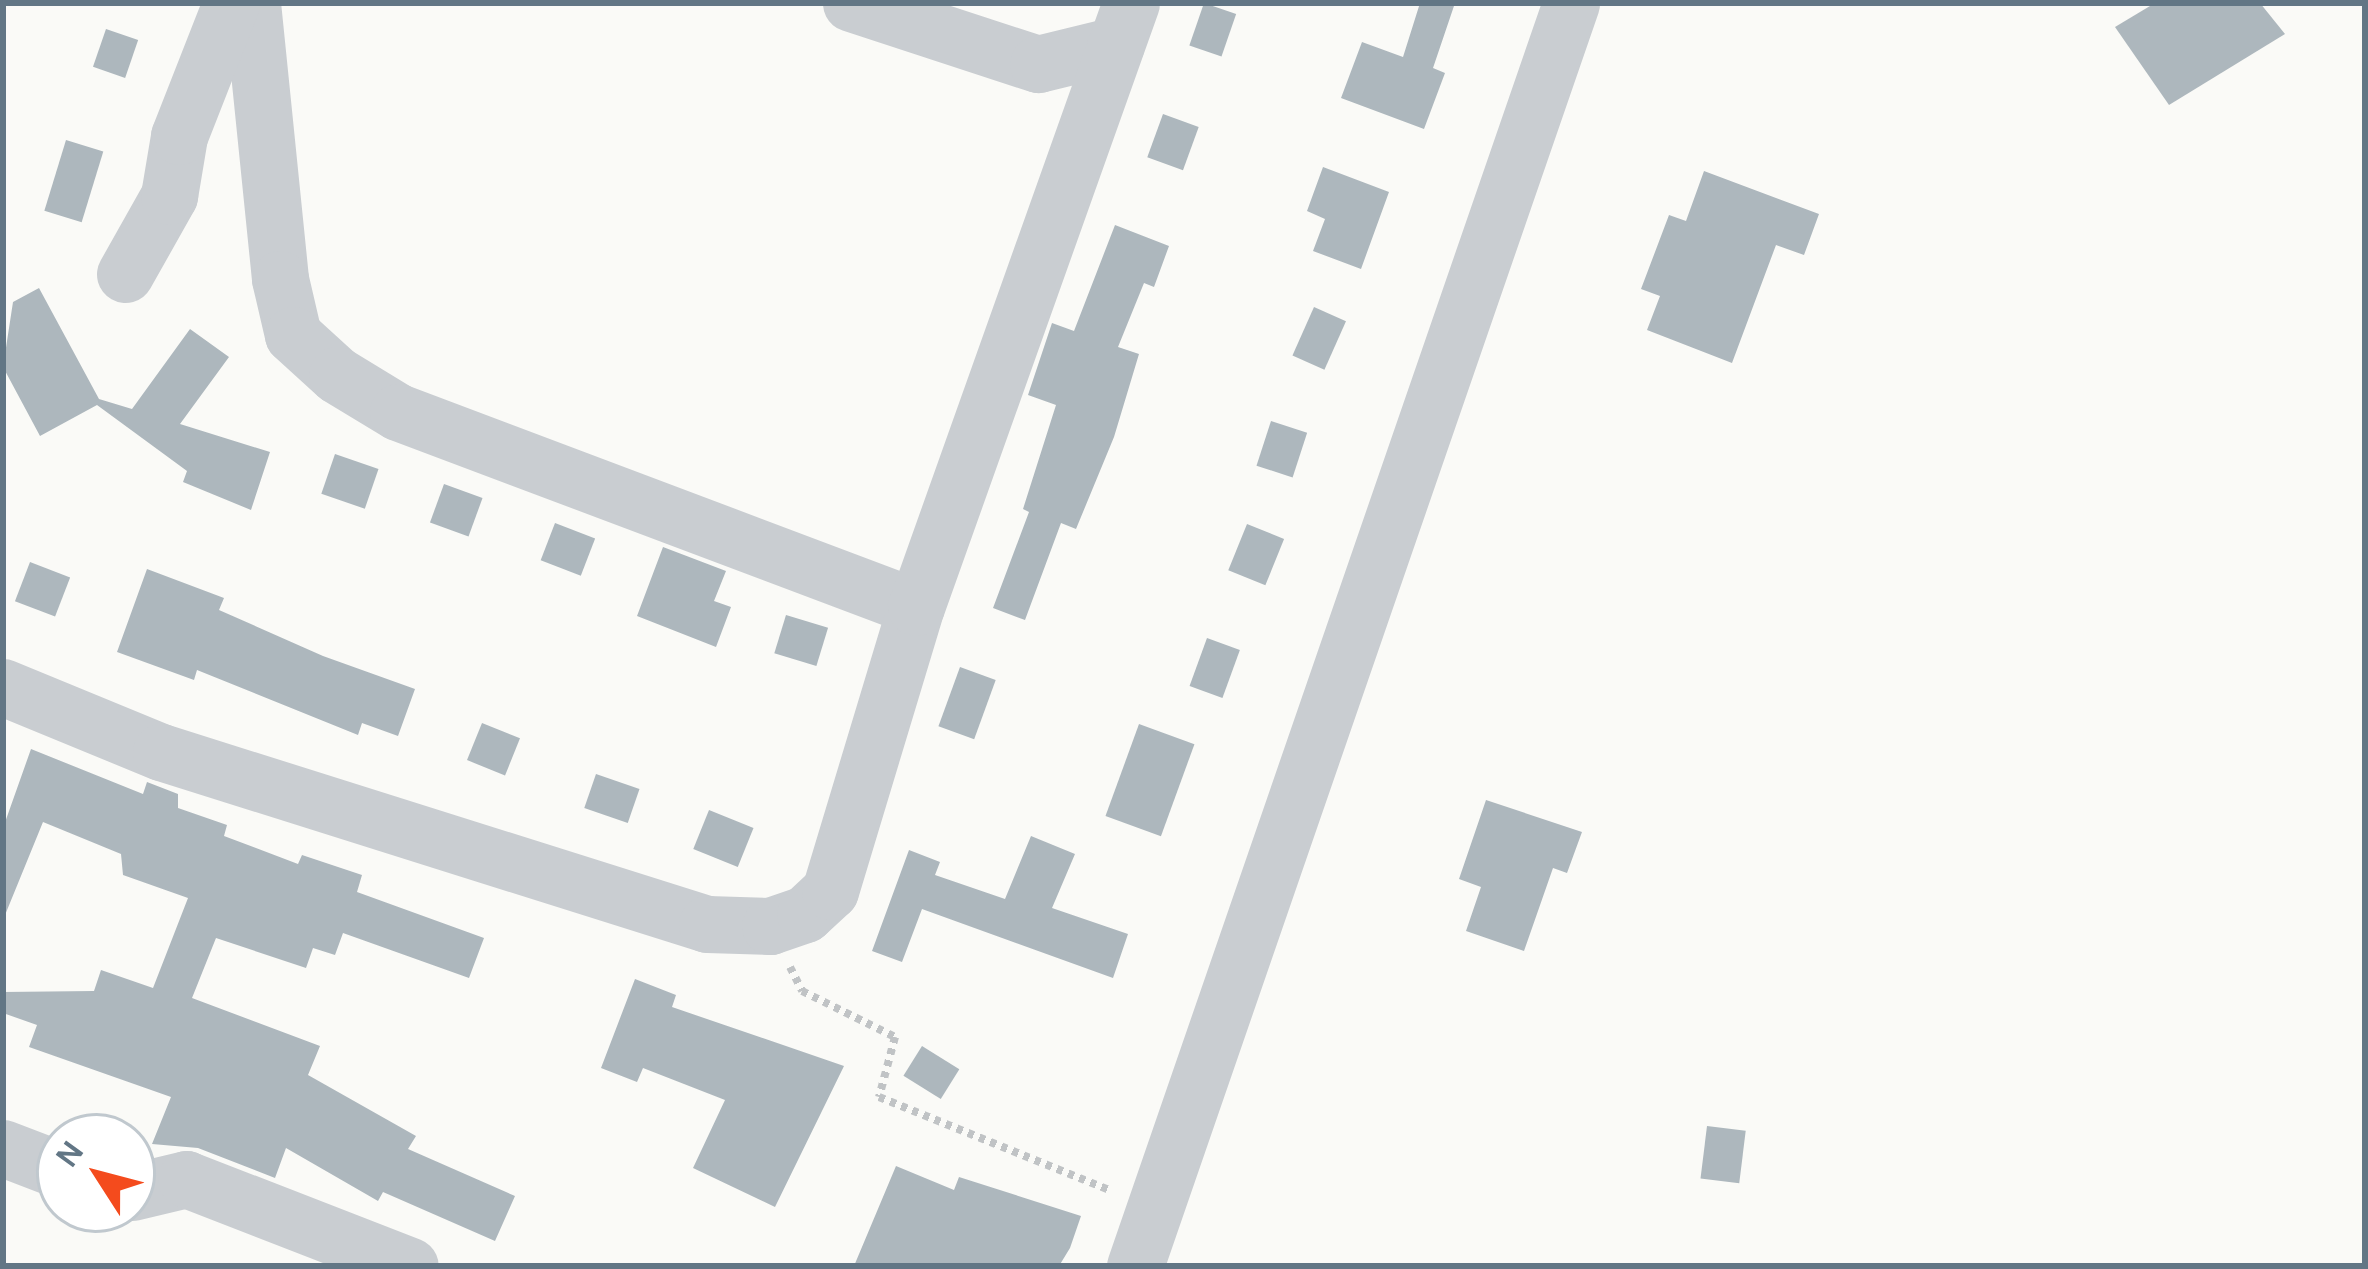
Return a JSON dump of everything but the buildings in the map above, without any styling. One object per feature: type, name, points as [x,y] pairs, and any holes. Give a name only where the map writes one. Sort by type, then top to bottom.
[{"type":"street","points":[[125,274],[169,196],[179,136],[231,3]]},
{"type":"street","points":[[252,3],[280,279],[293,335],[337,375],[398,412],[916,607]]},
{"type":"street","points":[[850,3],[1038,64],[1124,24]]},
{"type":"street","points":[[1135,1266],[1571,3]]},
{"type":"street","points":[[3,687],[161,752],[707,924],[770,926],[805,914],[830,891],[916,607],[1124,24]]},
{"type":"street","points":[[3,1148],[36,1161]]},
{"type":"street","points":[[156,1186],[186,1179],[410,1266]]},
{"type":"path","points":[[770,926],[802,991],[895,1037],[879,1097],[1155,1208]]}]
